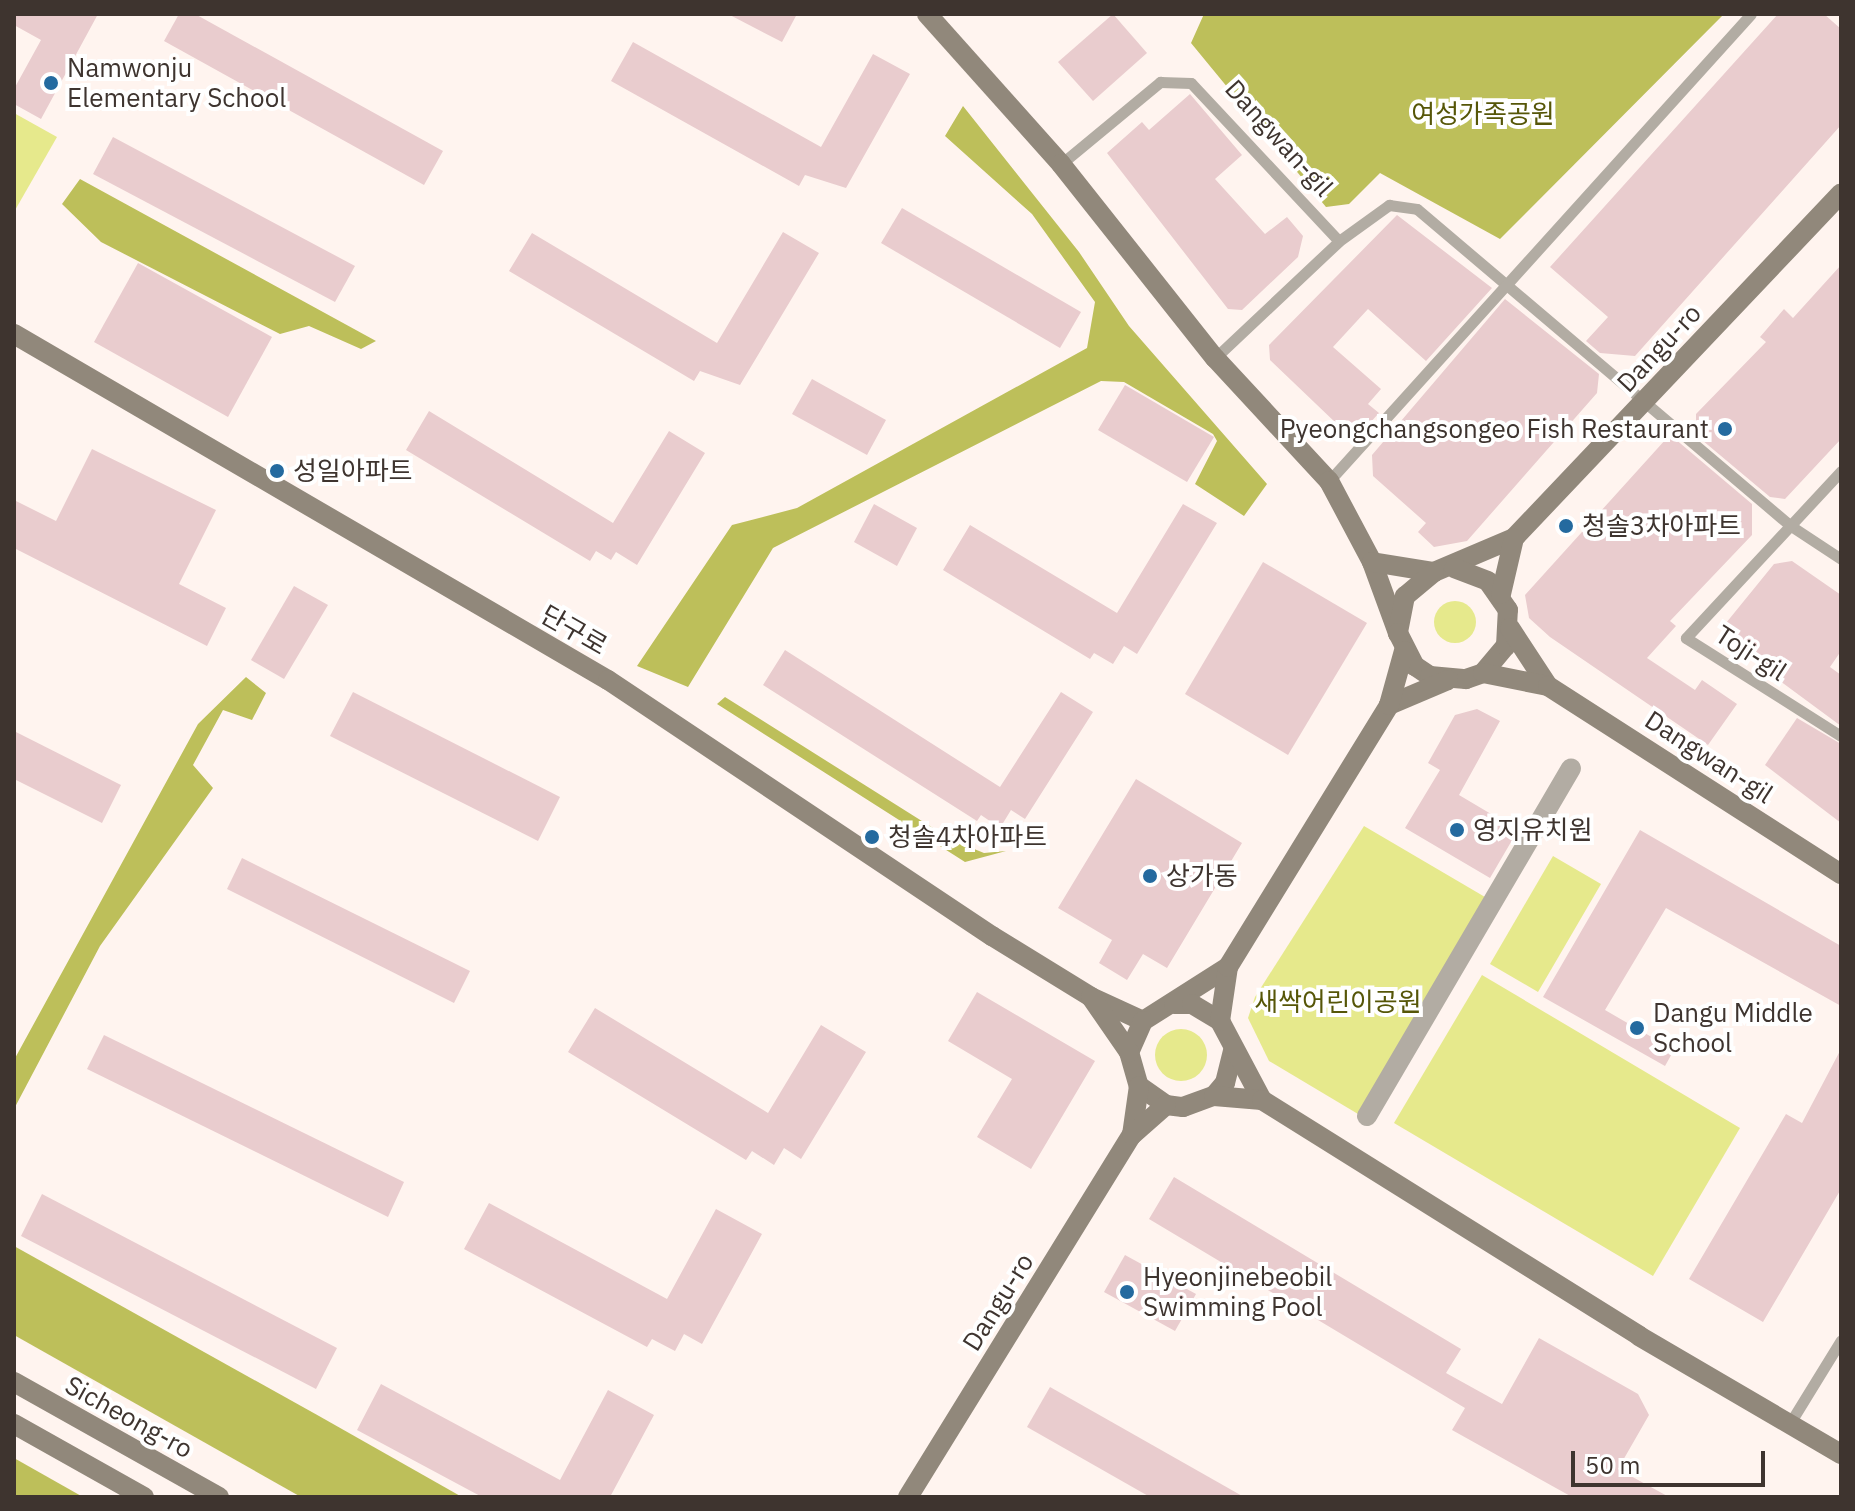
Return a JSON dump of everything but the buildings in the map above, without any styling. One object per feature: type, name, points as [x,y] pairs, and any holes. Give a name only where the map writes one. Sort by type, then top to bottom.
[{"type":"street","points":[[927,14],[1061,164],[1215,358],[1329,481],[1372,562],[1401,642],[1415,666],[1448,680]]},
{"type":"street","name":"Dangu-ro","points":[[1514,538],[1841,193]]},
{"type":"street","name":"단구로","points":[[14,334],[608,680],[1091,997]]},
{"type":"street","points":[[1262,1100],[1233,1051],[1220,1021],[1228,967],[1389,705],[1401,642],[1405,596],[1444,570],[1514,538]]},
{"type":"street","points":[[1514,538],[1501,594],[1510,628],[1548,686]]},
{"type":"street","points":[[1372,562],[1472,572],[1501,594]]},
{"type":"street","points":[[1483,673],[1506,646],[1510,628]]},
{"type":"street","points":[[1389,705],[1448,680],[1483,673],[1548,686]]},
{"type":"street","name":"Dangwan-gil","points":[[1548,686],[1841,874]]},
{"type":"street","points":[[1367,1116],[1571,768]]},
{"type":"street","points":[[1129,1052],[1143,1021],[1228,967]]},
{"type":"street","points":[[1091,997],[1143,1021]]},
{"type":"street","points":[[1091,997],[1129,1052],[1139,1086],[1132,1135]]},
{"type":"street","points":[[1174,1004],[1192,1004],[1220,1021]]},
{"type":"street","points":[[1214,1096],[1232,1068],[1233,1051]]},
{"type":"street","points":[[1139,1086],[1166,1105],[1183,1107],[1214,1096],[1262,1100],[1841,1454]]},
{"type":"street","points":[[1132,1135],[1166,1105]]},
{"type":"street","name":"Dangu-ro","points":[[908,1497],[1132,1135]]},
{"type":"street","name":"Sicheong-ro","points":[[14,1382],[219,1497]]},
{"type":"street","points":[[14,1424],[144,1497]]},
{"type":"lane","points":[[1329,481],[1507,288],[1751,14]]},
{"type":"lane","name":"Dangwan-gil","points":[[1061,164],[1160,82],[1177,79],[1204,93],[1339,241]]},
{"type":"lane","points":[[1215,358],[1339,241],[1377,212],[1404,204],[1439,227],[1507,288],[1791,526],[1841,559]]},
{"type":"lane","name":"Toji-gil","points":[[1841,471],[1686,638],[1841,736]]},
{"type":"lane","points":[[1790,1423],[1841,1340]]},
{"type":"green space","name":"여성가족공원","points":[[1204,14],[1724,14],[1500,239],[1380,173],[1349,204],[1326,207],[1191,43]]},
{"type":"green space","points":[[963,106],[1079,252],[1129,326],[1267,484],[1244,516],[1195,484],[1217,441],[1213,434],[1124,382],[1101,381],[773,548],[688,687],[637,666],[732,525],[797,508],[1087,348],[1095,302],[1032,214],[945,136]]},
{"type":"green space","points":[[14,113],[57,137],[14,212]]},
{"type":"green space","points":[[80,179],[376,341],[361,349],[309,326],[280,334],[101,242],[62,204]]},
{"type":"green space","points":[[1455,601],[1470,607],[1476,622],[1470,637],[1455,643],[1440,637],[1434,622],[1440,607]]},
{"type":"green space","points":[[246,677],[266,693],[252,720],[223,710],[193,765],[213,788],[100,946],[14,1109],[14,1060],[198,724]]},
{"type":"green space","points":[[725,697],[952,840],[984,853],[1006,851],[965,862],[717,704]]},
{"type":"green space","name":"새싹어린이공원","points":[[1364,826],[1485,897],[1358,1114],[1269,1061],[1248,1018],[1255,997]]},
{"type":"green space","points":[[1553,856],[1601,884],[1538,992],[1490,964]]},
{"type":"green space","points":[[1482,975],[1740,1128],[1653,1276],[1394,1123]]},
{"type":"green space","points":[[1181,1029],[1200,1036],[1207,1055],[1200,1074],[1181,1081],[1162,1074],[1155,1055],[1162,1036]]},
{"type":"green space","points":[[14,1246],[462,1497],[301,1497],[14,1335]]},
{"type":"green space","points":[[14,1458],[83,1497],[14,1497]]},
{"type":"place","name":"Namwonju Elementary School","points":[[51,83]]},
{"type":"place","name":"Pyeongchangsongeo Fish Restaurant","points":[[1725,429]]},
{"type":"place","name":"성일아파트","points":[[277,471]]},
{"type":"place","name":"청솔3차아파트","points":[[1566,526]]},
{"type":"place","name":"영지유치원","points":[[1457,830]]},
{"type":"place","name":"청솔4차아파트","points":[[872,837]]},
{"type":"place","name":"상가동","points":[[1150,876]]},
{"type":"place","name":"Dangu Middle School","points":[[1637,1028]]},
{"type":"place","name":"Hyeonjinebeobil Swimming Pool","points":[[1127,1292]]}]
